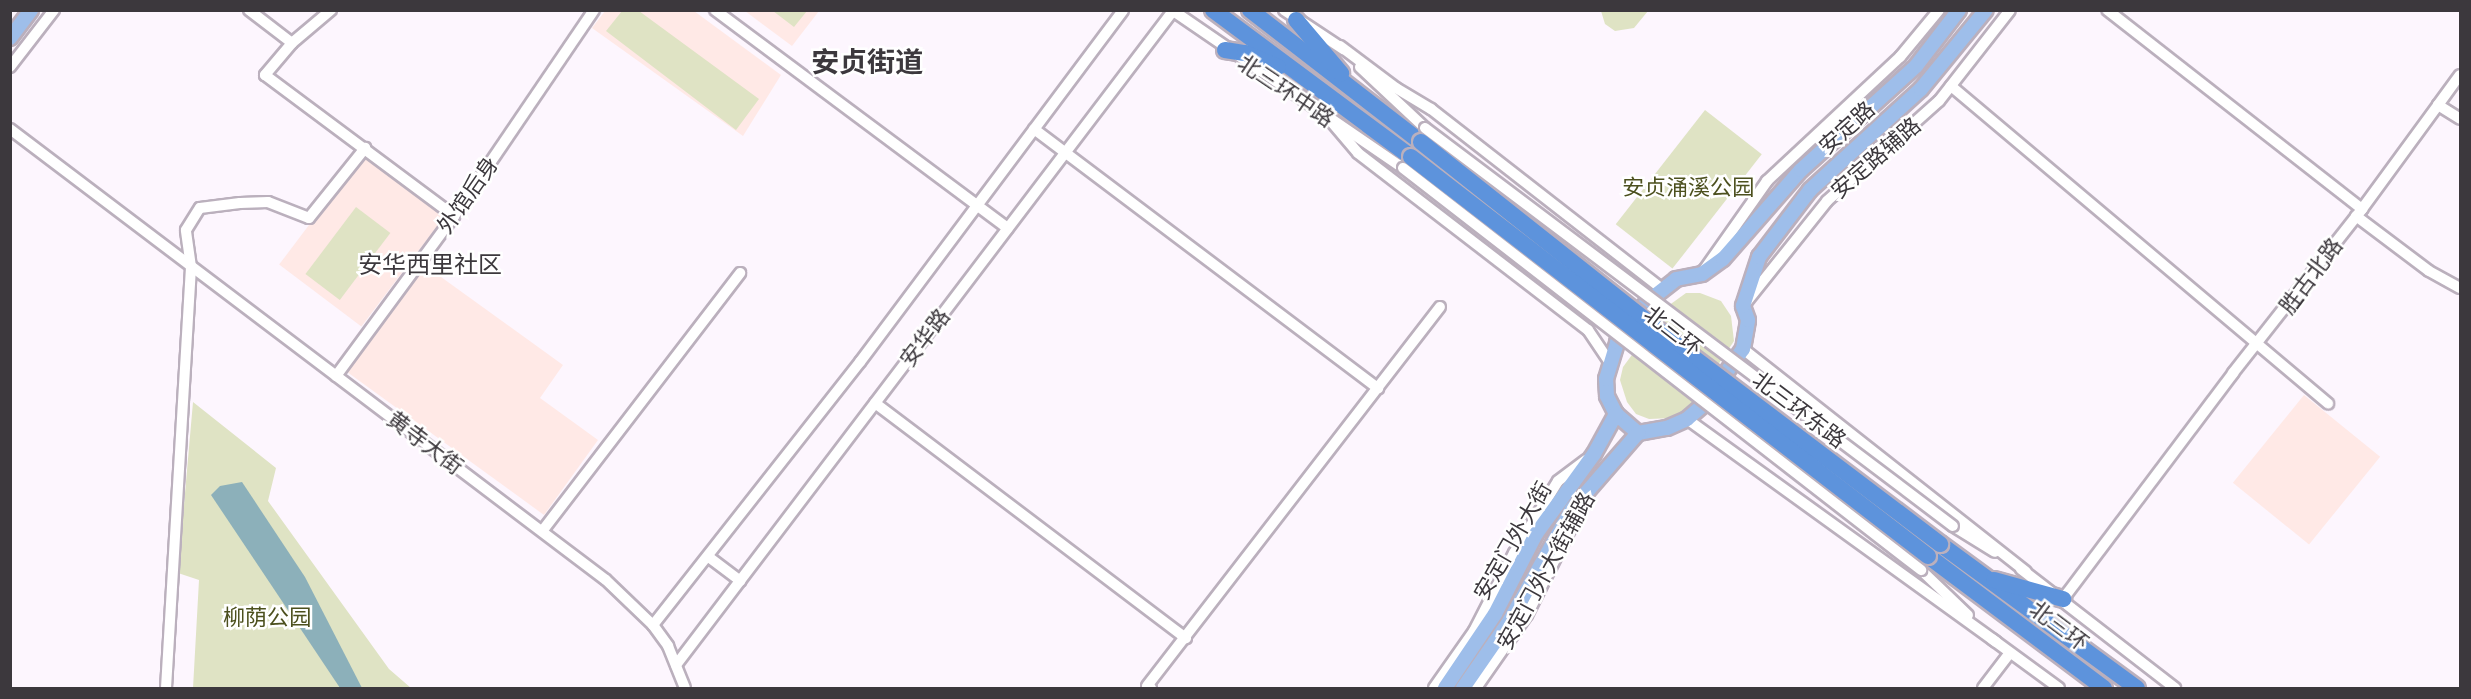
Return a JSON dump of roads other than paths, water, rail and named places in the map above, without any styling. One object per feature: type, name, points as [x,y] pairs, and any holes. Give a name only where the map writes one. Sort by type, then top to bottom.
[{"type":"highway","name":"北三环","points":[[1213,10],[1302,77],[1407,163],[2104,688]]},
{"type":"highway","name":"北三环","points":[[1250,10],[1347,84],[1423,135],[1930,557],[1983,577],[2137,688]]},
{"type":"highway","points":[[1290,15],[1337,65],[1347,84]]},
{"type":"highway","points":[[1226,50],[1245,53],[1302,77]]},
{"type":"highway","points":[[1983,577],[2063,599]]},
{"type":"main road","points":[[10,38],[31,10]]},
{"type":"main road","name":"安定路","points":[[1702,274],[1719,262],[1752,230],[1801,170],[1916,66],[1959,10]]},
{"type":"main road","name":"安定路","points":[[1743,349],[1748,321],[1743,306],[1748,284],[1759,257],[1810,190],[1921,89],[1986,10]]},
{"type":"main road","points":[[1702,274],[1676,279],[1661,288],[1617,342],[1609,361],[1607,396],[1616,414],[1638,433],[1687,419],[1704,404],[1743,349]]},
{"type":"main road","name":"安定门外大街","points":[[1444,688],[1495,614],[1536,534],[1593,454],[1616,414]]},
{"type":"main road","name":"安定门外大街","points":[[1463,688],[1510,620],[1572,509],[1638,433]]},
{"type":"street","points":[[10,67],[54,10]]},
{"type":"street","points":[[249,10],[292,43]]},
{"type":"street","points":[[331,10],[292,43],[265,75],[365,147],[454,216]]},
{"type":"street","name":"外馆后身","points":[[336,376],[454,216],[594,10]]},
{"type":"street","points":[[714,10],[1008,228]]},
{"type":"street","name":"安华路","points":[[653,625],[710,558],[1123,10]]},
{"type":"street","points":[[1702,274],[1767,181],[1906,51],[1939,10]]},
{"type":"street","name":"安定路辅路","points":[[1743,306],[1827,201],[1921,118],[1951,86],[2010,10]]},
{"type":"street","points":[[2107,10],[2429,271],[2460,288]]},
{"type":"street","name":"安华路","points":[[676,666],[1173,11]]},
{"type":"street","name":"北三环中路","points":[[1173,11],[1226,50],[1330,120],[1407,163]]},
{"type":"street","points":[[1290,15],[1340,46],[1396,88],[1431,109],[1661,288]]},
{"type":"street","points":[[1340,46],[1423,135]]},
{"type":"street","name":"胜古北路","points":[[2063,599],[2233,373],[2257,346],[2359,213],[2460,75]]},
{"type":"street","points":[[1951,86],[2067,180],[2257,346],[2328,403]]},
{"type":"street","points":[[2438,105],[2460,119]]},
{"type":"street","points":[[1330,120],[1358,153],[1588,330],[1609,361]]},
{"type":"street","name":"黄寺大街","points":[[10,129],[543,530],[606,580],[653,625],[676,666],[685,688]]},
{"type":"street","points":[[1034,129],[1378,388]]},
{"type":"street","name":"北三环东路","points":[[1423,135],[1953,526],[2026,572],[2063,599],[2175,688]]},
{"type":"street","points":[[166,688],[191,267],[186,230],[200,208],[268,202],[309,218],[365,147]]},
{"type":"street","points":[[543,530],[740,273]]},
{"type":"street","points":[[1151,688],[1147,686],[1440,307]]},
{"type":"street","points":[[1743,349],[2026,572]]},
{"type":"street","points":[[875,403],[1186,638]]},
{"type":"street","points":[[1687,419],[2059,688]]},
{"type":"street","name":"安定门外大街辅路","points":[[1434,688],[1474,631],[1514,553],[1558,481],[1593,454]]},
{"type":"street","name":"安定门外大街辅路","points":[[1476,688],[1527,615],[1593,483]]},
{"type":"street","points":[[1930,557],[1996,642]]},
{"type":"street","points":[[710,558],[740,581]]},
{"type":"street","points":[[1983,688],[2009,654]]},
{"type":"water","points":[[242,482],[305,577],[362,688],[340,688],[211,495],[220,486]]},
{"type":"district","name":"安贞街道","points":[[867,62]]},
{"type":"district","name":"安华西里社区","points":[[430,265]]},
{"type":"park label","name":"安贞涌溪公园","points":[[1688,188]]},
{"type":"park label","name":"柳荫公园","points":[[267,618]]}]
